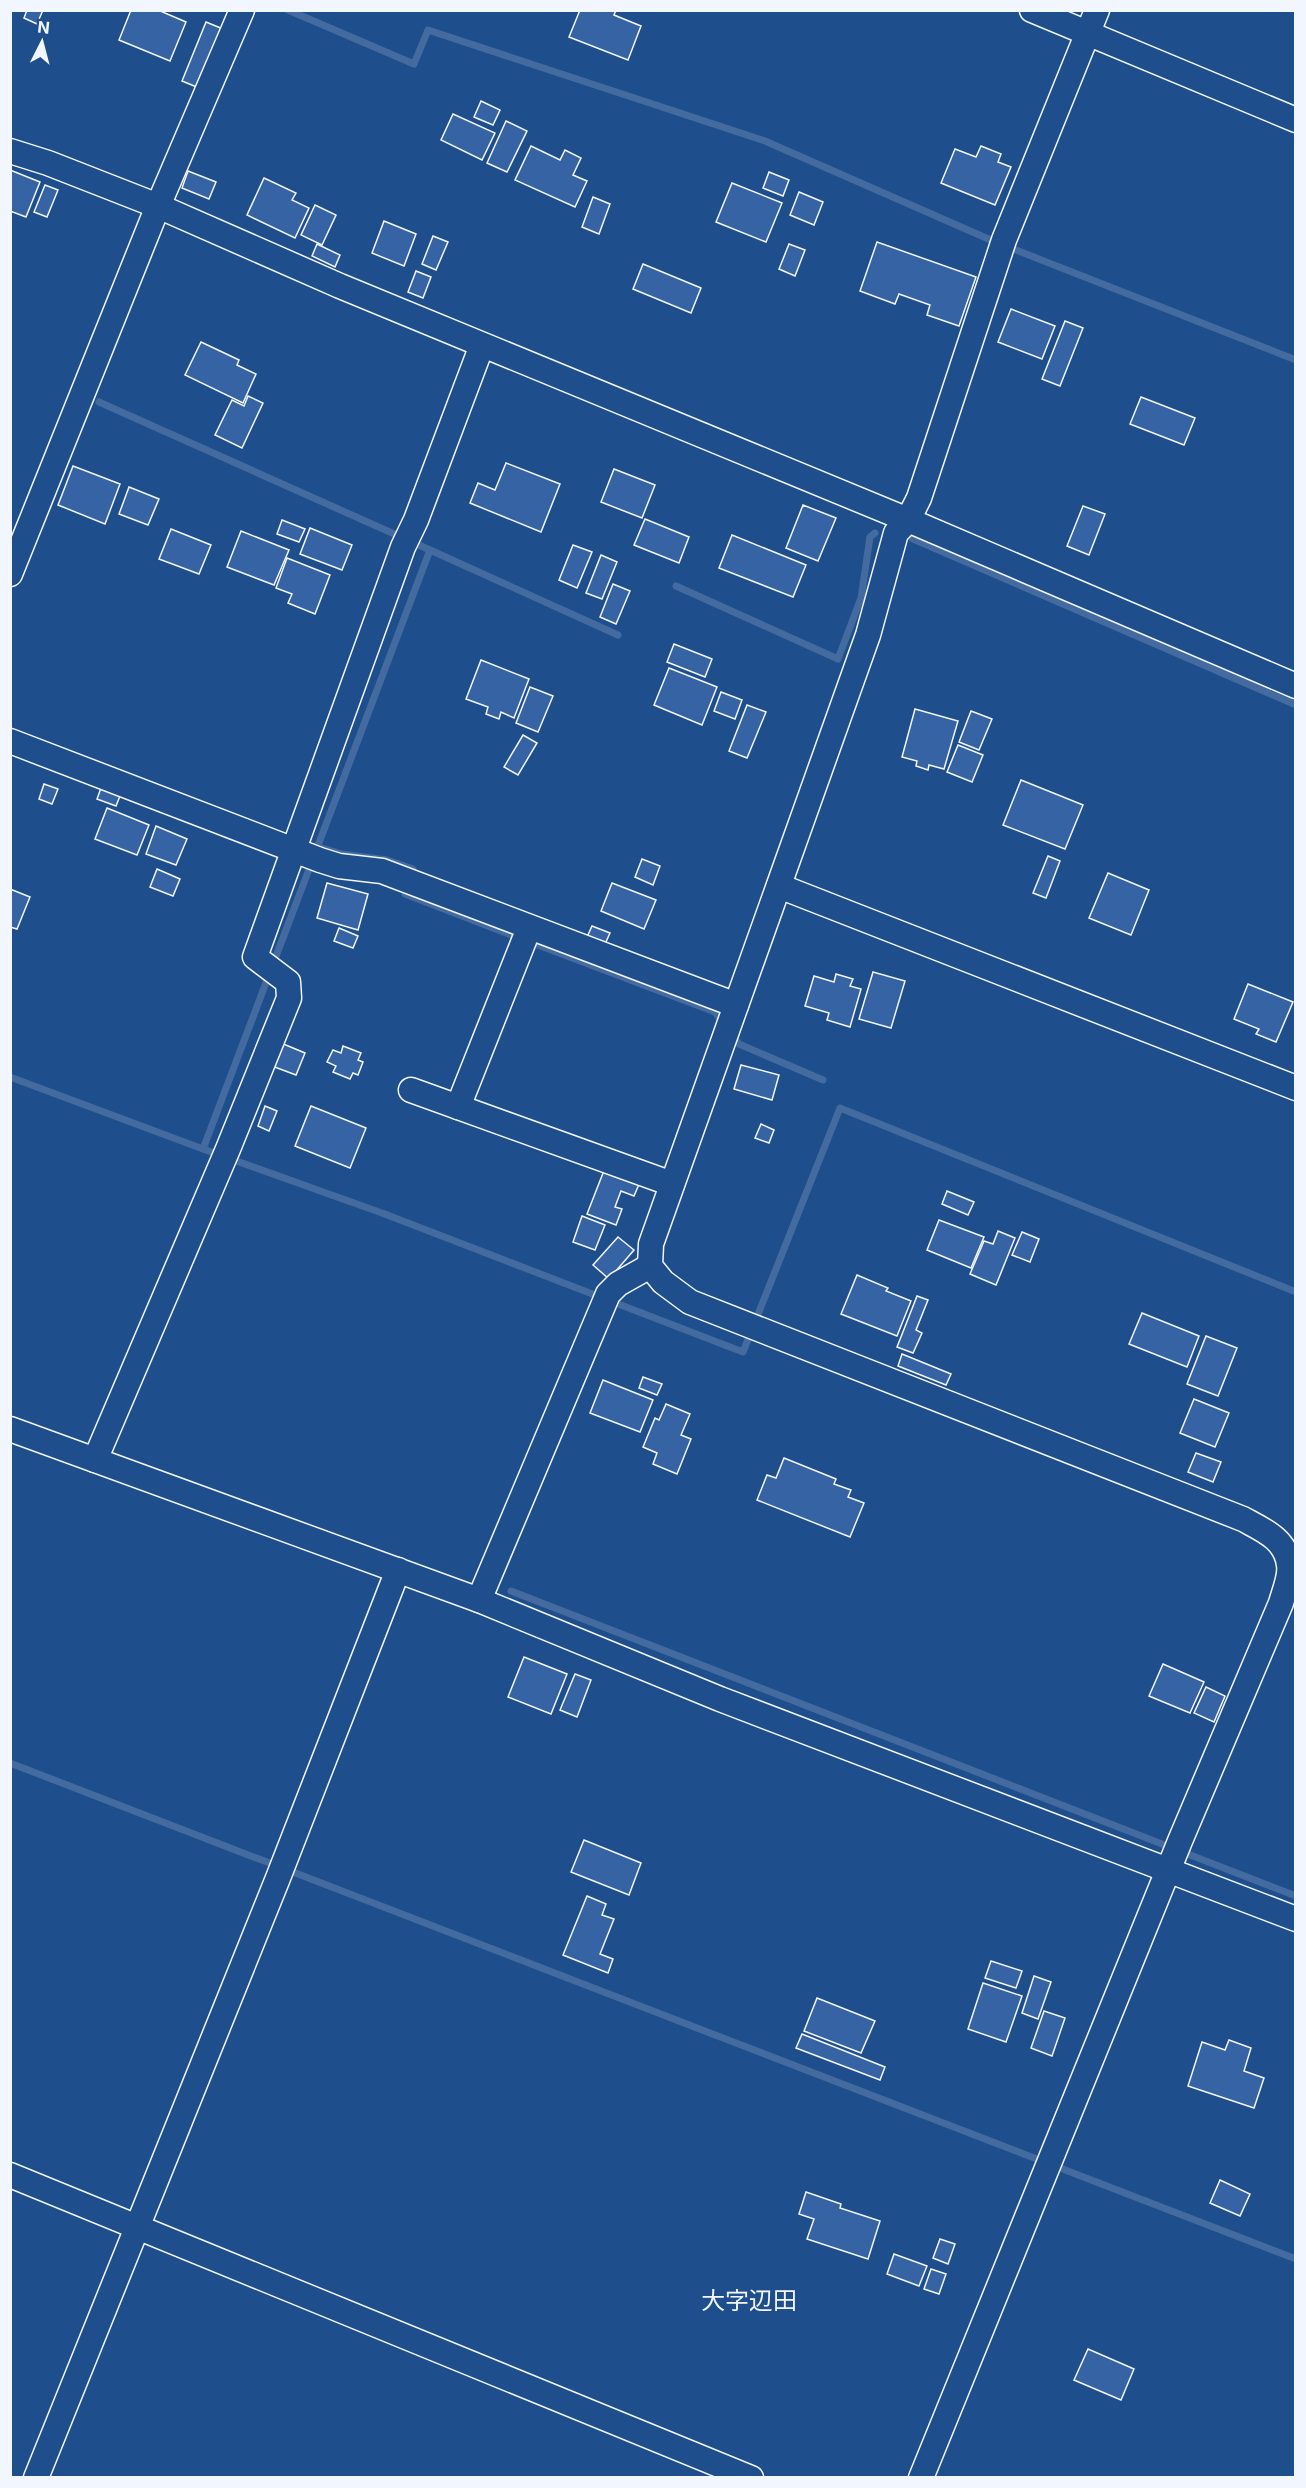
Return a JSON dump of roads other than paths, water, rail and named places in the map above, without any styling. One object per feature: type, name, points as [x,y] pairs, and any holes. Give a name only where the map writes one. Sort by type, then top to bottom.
[{"type":"street","points":[[10,574],[158,206],[242,10]]},
{"type":"street","points":[[1032,10],[1296,120]]},
{"type":"street","points":[[921,2478],[1174,1856],[1281,1603],[1290,1566],[1291,1542],[1243,1519],[690,1302],[663,1282],[650,1266],[651,1244],[868,635],[896,533],[908,520],[919,498],[1002,245],[1097,10]]},
{"type":"street","points":[[10,151],[48,163],[158,206],[340,286],[908,520],[1296,686]]},
{"type":"street","points":[[95,1460],[225,1157],[289,998],[288,982],[255,957],[308,855],[403,547],[416,519],[482,345]]},
{"type":"street","points":[[10,741],[339,866],[382,871],[526,937],[730,1021]]},
{"type":"street","points":[[778,886],[1296,1088]]},
{"type":"street","points":[[458,1107],[526,937]]},
{"type":"street","points":[[411,1090],[672,1184]]},
{"type":"street","points":[[479,1600],[605,1300],[618,1284],[650,1266]]},
{"type":"street","points":[[10,1430],[479,1600],[720,1699],[1174,1856],[1296,1919]]},
{"type":"street","points":[[36,2478],[281,1870],[398,1570]]},
{"type":"street","points":[[10,2175],[751,2478]]},
{"type":"waterway","points":[[288,10],[414,64],[428,30],[765,141],[993,241],[1296,360]]},
{"type":"waterway","points":[[99,402],[430,550],[203,1149]]},
{"type":"waterway","points":[[676,586],[838,659],[861,598],[870,537],[875,533]]},
{"type":"waterway","points":[[913,539],[1296,705]]},
{"type":"waterway","points":[[430,550],[618,635]]},
{"type":"waterway","points":[[315,846],[342,854],[387,860],[413,869],[405,894],[519,938]]},
{"type":"waterway","points":[[530,942],[715,1012],[724,1025]]},
{"type":"waterway","points":[[731,1034],[739,1044],[823,1080]]},
{"type":"waterway","points":[[10,1077],[382,1213],[743,1352],[840,1108],[1296,1292]]},
{"type":"waterway","points":[[511,1591],[1296,1896]]},
{"type":"waterway","points":[[10,1763],[1296,2259]]},
{"type":"district","name":"大字辺田","points":[[749,2300]]}]
